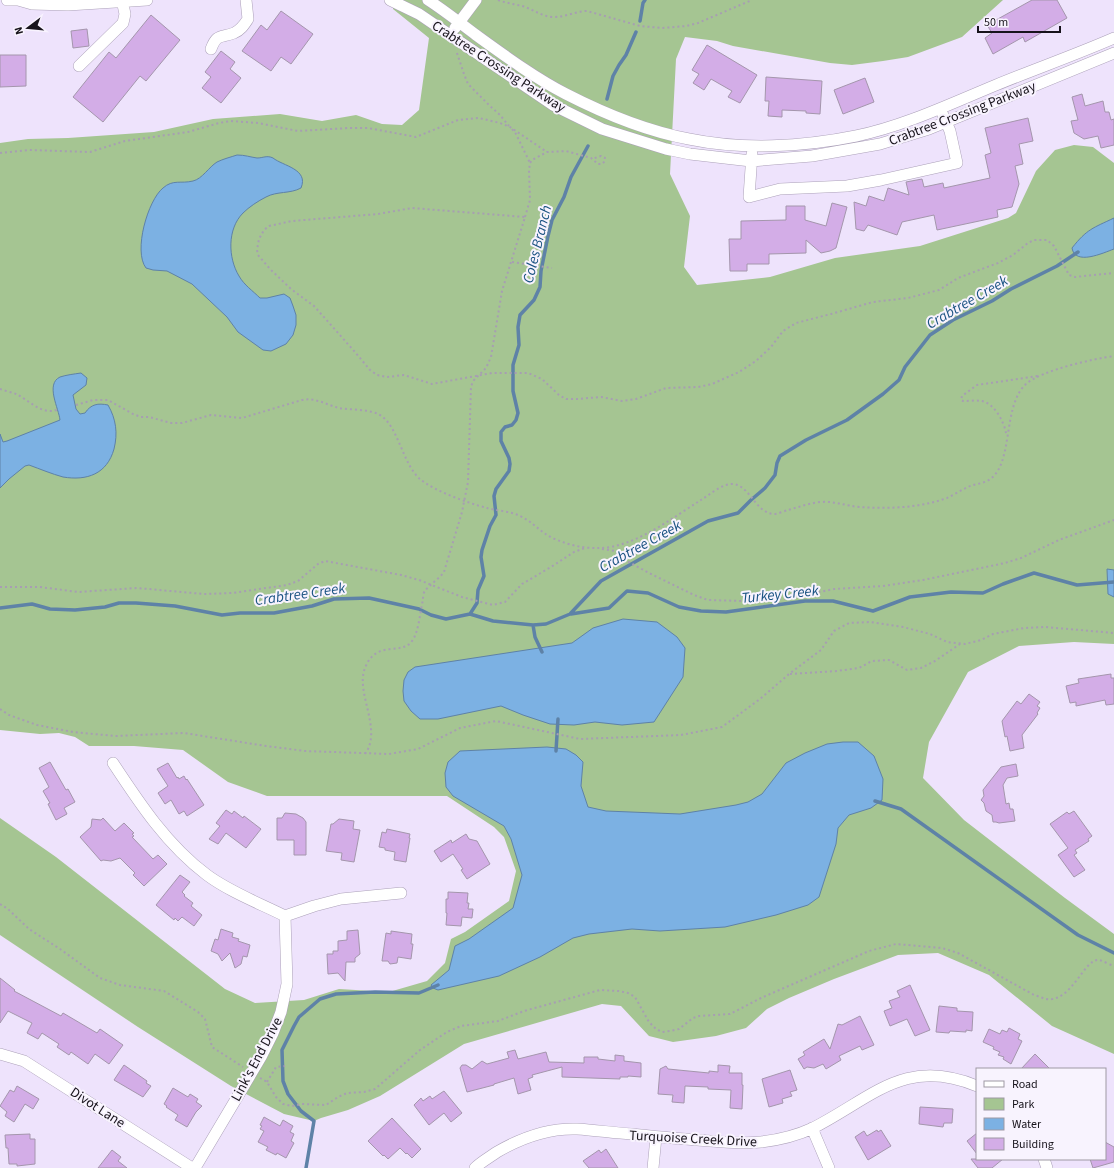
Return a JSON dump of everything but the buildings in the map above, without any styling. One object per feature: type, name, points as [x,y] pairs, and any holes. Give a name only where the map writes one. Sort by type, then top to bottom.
[{"type":"street","points":[[7,0],[18,0],[32,4],[46,5],[83,5],[147,0]]},
{"type":"street","points":[[211,49],[215,40],[224,35],[234,33],[242,28],[248,19],[246,0]]},
{"type":"street","name":"Crabtree Crossing Parkway","points":[[390,0],[419,14],[553,105],[602,128],[666,149],[690,154],[751,161],[793,159],[863,148],[914,134],[1114,53]]},
{"type":"street","name":"Crabtree Crossing Parkway","points":[[428,0],[550,86],[594,108],[641,127],[690,139],[752,145],[816,143],[856,136],[907,121],[1111,39]]},
{"type":"street","points":[[450,35],[476,0]]},
{"type":"street","points":[[79,66],[123,23],[125,14],[122,1]]},
{"type":"street","points":[[1111,39],[1114,53]]},
{"type":"street","points":[[752,145],[749,197],[780,189],[847,186],[881,180],[957,163],[950,131],[940,108]]},
{"type":"street","points":[[113,763],[137,800],[162,834],[185,856],[207,875],[240,894],[285,916],[340,899],[401,893]]},
{"type":"street","name":"Link's End Drive","points":[[195,1168],[252,1072],[273,1033],[281,1012],[287,984],[285,916]]},
{"type":"street","name":"Divot Lane","points":[[0,1054],[24,1061],[192,1168]]},
{"type":"street","name":"Turquoise Creek Drive","points":[[475,1168],[515,1143],[531,1136],[551,1132],[577,1129],[656,1137],[751,1143],[784,1137],[812,1128],[873,1092],[896,1081],[917,1076],[939,1076],[976,1086]]},
{"type":"street","points":[[812,1128],[830,1168]]},
{"type":"street","points":[[653,1168],[656,1137]]},
{"type":"path","points":[[498,0],[509,4],[522,6],[547,17],[563,16],[581,11],[592,11],[640,26],[662,28],[686,26],[698,23],[752,0]]},
{"type":"path","points":[[366,754],[370,748],[371,732],[363,682],[364,670],[369,659],[376,652],[407,646],[412,642],[424,592],[439,579],[444,572],[464,501],[469,467],[471,386],[478,375],[486,368],[491,357],[502,291],[530,200],[530,163],[516,134],[500,115],[468,84],[456,50]]},
{"type":"path","points":[[0,153],[29,150],[90,152],[126,140],[188,132],[219,122],[231,121],[258,123],[298,131],[368,128],[416,137],[458,120],[478,118],[510,127],[547,152]]},
{"type":"path","points":[[530,163],[547,152],[559,151],[573,152],[591,159],[598,164],[602,164],[605,161],[605,158],[601,156],[591,159]]},
{"type":"path","points":[[525,217],[412,208],[378,214],[292,221],[269,226],[261,235],[257,244],[258,254],[270,269],[291,289],[314,306],[356,352],[370,370],[377,375],[387,377],[404,375],[432,384],[492,373],[503,374],[520,372],[528,373],[542,379],[559,395],[566,399],[601,397],[622,401],[636,399],[666,388],[698,387],[712,384],[734,374],[756,361],[771,347],[783,330],[796,323],[873,302],[908,298],[939,290],[958,278],[998,263],[1013,255],[1034,240],[1047,240],[1055,249],[1069,275],[1075,277],[1114,273]]},
{"type":"path","points":[[512,262],[552,268]]},
{"type":"path","points":[[1007,436],[1002,420],[991,406],[980,401],[963,401],[961,400],[962,396],[977,386],[1041,375],[1083,362],[1114,356]]},
{"type":"path","points":[[601,548],[622,544],[637,538],[726,485],[735,484],[743,488],[761,508],[774,514],[820,502],[835,502],[861,507],[912,507],[950,497],[967,487],[990,480],[998,471],[1003,456],[1011,410],[1026,384],[1041,375]]},
{"type":"path","points":[[0,389],[16,394],[43,410],[50,412],[57,410]]},
{"type":"path","points":[[76,405],[93,400],[108,400],[137,415],[177,424],[212,415],[242,418],[309,399],[338,408],[374,413],[383,417],[388,422],[396,435],[408,462],[419,478],[432,487],[464,501],[518,515],[554,539],[586,547],[615,551],[625,560],[649,573],[694,595],[708,600],[742,601],[774,599],[834,589],[883,586],[923,580],[1022,558],[1059,540],[1114,520]]},
{"type":"path","points":[[0,587],[40,587],[78,592],[137,588],[204,594],[232,593],[287,586],[298,581],[318,564],[325,561],[401,575],[462,597],[487,604],[498,605],[505,602],[522,584],[551,568],[574,552],[586,547]]},
{"type":"path","points":[[0,709],[9,716],[37,725],[73,732],[114,736],[184,733],[305,751],[366,754],[389,754],[418,749],[460,728],[478,723],[496,721],[580,739],[681,735],[722,727],[760,699],[820,650],[834,631],[849,623],[870,622],[903,627],[930,634],[947,642],[961,644],[981,640],[993,634],[1024,628],[1045,627],[1114,633]]},
{"type":"path","points":[[789,674],[859,668],[872,661],[889,660],[907,670],[921,668],[935,661],[961,644]]},
{"type":"path","points":[[0,904],[29,929],[100,978],[120,985],[164,991],[198,1012],[205,1019],[212,1047],[267,1082],[276,1097],[283,1104],[292,1106],[302,1104],[326,1105],[347,1093],[364,1092],[375,1089],[420,1050],[447,1032],[461,1026],[498,1021],[524,1010],[600,990],[619,991],[628,993],[635,997],[649,1022],[656,1029],[662,1032],[679,1029],[693,1018],[699,1016],[730,1014],[761,998],[869,951],[896,944],[942,948],[958,953],[1034,995],[1047,999],[1064,994],[1092,963],[1099,960],[1114,966]]},
{"type":"path","points":[[267,1082],[276,1067],[285,1066]]},
{"type":"green space","points":[[393,0],[1003,0],[962,37],[908,57],[852,65],[830,63],[733,46],[717,41],[685,37],[676,59],[670,174],[690,216],[684,267],[697,285],[770,277],[835,258],[920,246],[1008,218],[1016,213],[1036,171],[1055,150],[1074,145],[1093,147],[1114,163],[1114,644],[1074,642],[1019,646],[968,672],[929,742],[923,778],[964,820],[1114,934],[1114,1054],[1052,1026],[989,975],[938,953],[898,955],[789,998],[767,1009],[746,1028],[716,1036],[673,1042],[649,1036],[621,1006],[602,1004],[464,1044],[380,1096],[348,1110],[314,1121],[284,1114],[231,1086],[138,1027],[0,935],[0,818],[56,857],[225,989],[255,1003],[304,1000],[339,989],[389,992],[427,981],[445,963],[451,939],[465,932],[509,901],[516,871],[504,837],[494,827],[447,796],[267,796],[228,782],[183,750],[134,746],[89,746],[75,737],[59,733],[40,734],[0,730],[0,143],[28,139],[68,138],[154,132],[213,119],[280,114],[322,121],[356,115],[382,124],[402,125],[419,110],[429,38],[393,9]]},
{"type":"water","points":[[237,155],[257,158],[271,157],[298,172],[303,182],[301,188],[297,190],[270,195],[251,206],[238,220],[232,235],[231,252],[233,261],[235,269],[243,282],[260,298],[284,294],[290,298],[293,306],[296,315],[296,325],[293,335],[286,344],[271,351],[263,350],[238,332],[227,317],[192,284],[167,271],[146,268],[142,260],[141,250],[144,226],[152,203],[157,194],[167,185],[177,182],[189,182],[196,180],[217,162]]},
{"type":"water","points":[[1114,218],[1114,249],[1090,257],[1078,256],[1074,253],[1072,248],[1086,233]]},
{"type":"water","points":[[81,373],[87,378],[86,385],[73,395],[76,409],[80,414],[85,413],[95,405],[108,405],[113,416],[116,432],[114,449],[111,458],[101,470],[95,474],[80,478],[63,477],[29,465],[25,466],[0,488],[0,434],[3,442],[60,420],[53,391],[56,380],[67,375]]},
{"type":"water","points":[[1107,569],[1114,570],[1114,597],[1108,594]]},
{"type":"water","points":[[623,619],[657,622],[677,637],[685,648],[683,677],[654,722],[622,725],[595,722],[574,725],[550,724],[501,706],[438,719],[420,719],[411,711],[404,701],[404,680],[408,672],[415,667],[572,643],[593,628]]},
{"type":"water","points":[[858,742],[874,756],[883,779],[882,800],[871,808],[849,815],[838,828],[836,844],[819,897],[808,905],[776,915],[725,927],[660,931],[632,929],[589,934],[573,938],[540,957],[499,976],[438,990],[433,988],[431,985],[449,970],[455,946],[469,939],[513,908],[522,875],[511,839],[504,826],[453,796],[446,787],[445,773],[448,762],[460,751],[547,747],[566,749],[576,755],[583,762],[581,786],[588,807],[606,811],[680,814],[748,802],[762,794],[786,763],[827,744]]},
{"type":"waterway","name":"Coles Branch","points":[[640,21],[643,3],[645,0]]},
{"type":"waterway","name":"Coles Branch","points":[[607,99],[613,76],[626,55],[636,32]]},
{"type":"waterway","name":"Coles Branch","points":[[470,614],[477,603],[478,590],[484,576],[481,557],[490,526],[496,515],[494,496],[496,489],[509,471],[509,458],[501,441],[501,432],[505,427],[512,425],[516,420],[518,413],[513,391],[513,365],[519,345],[518,327],[520,315],[534,300],[540,287],[541,271],[552,220],[564,197],[571,177],[588,146]]},
{"type":"waterway","name":"Crabtree Creek","points":[[0,608],[32,604],[50,609],[75,610],[105,607],[119,603],[136,603],[175,606],[222,615],[240,613],[274,613],[312,606],[334,599],[369,598],[419,609],[431,615],[446,619],[470,614],[493,621],[533,625],[546,624],[570,614],[601,581],[708,521],[738,513],[765,488],[775,475],[780,456],[806,440],[847,420],[883,394],[899,380],[905,367],[930,335],[953,320],[1057,266],[1078,252]]},
{"type":"waterway","name":"Turkey Creek","points":[[571,614],[609,608],[627,591],[648,593],[679,607],[701,611],[726,612],[805,601],[833,601],[873,611],[910,597],[951,592],[983,593],[1034,573],[1077,585],[1114,582]]},
{"type":"waterway","points":[[533,625],[535,637],[542,652]]},
{"type":"waterway","points":[[556,751],[558,719]]},
{"type":"waterway","points":[[875,801],[901,809],[1078,935],[1114,953]]},
{"type":"waterway","points":[[306,1168],[314,1121],[301,1111],[288,1094],[283,1081],[282,1050],[299,1017],[320,999],[336,994],[375,992],[419,993],[438,985]]}]
